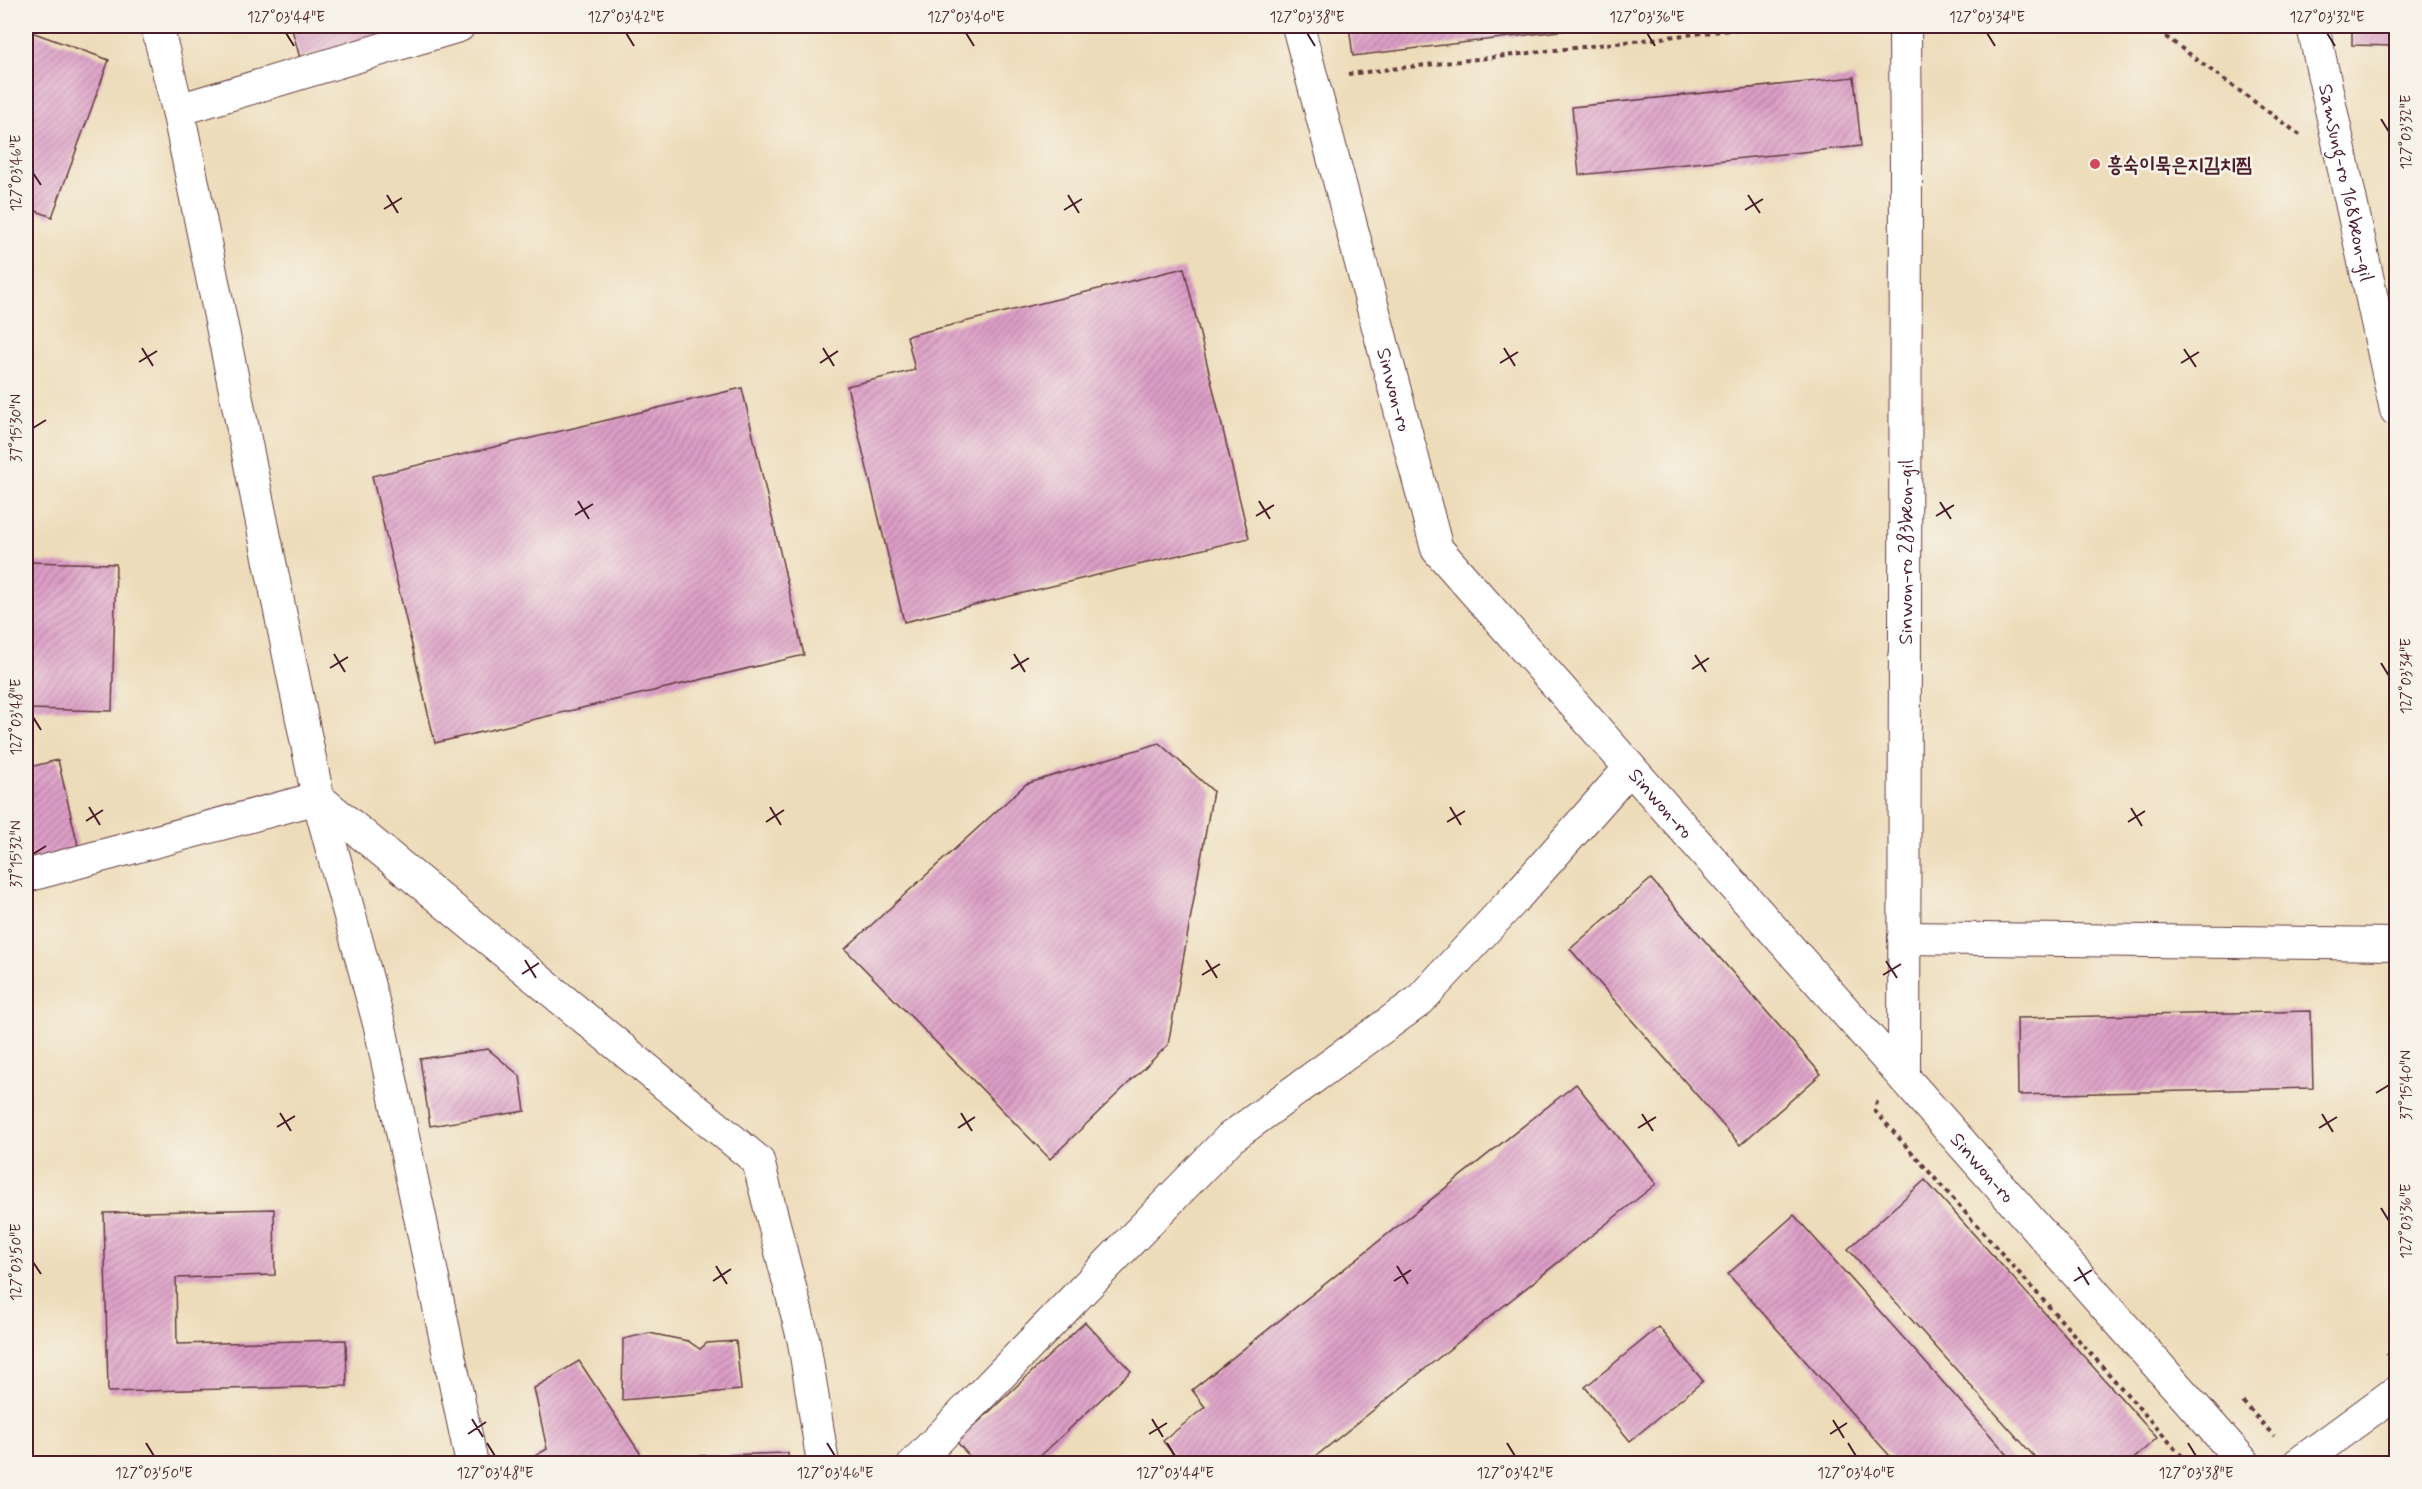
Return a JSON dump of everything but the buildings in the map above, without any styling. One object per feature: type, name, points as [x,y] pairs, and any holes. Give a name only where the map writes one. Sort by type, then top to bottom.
[{"type":"street","points":[[157,26],[178,110],[318,798],[380,1027],[472,1464]]},
{"type":"street","points":[[178,110],[459,26]]},
{"type":"street","name":"Sinwon-ro","points":[[1298,26],[1437,549],[2245,1464]]},
{"type":"street","name":"Sinwon-ro 283beon-gil","points":[[1904,1077],[1905,26]]},
{"type":"street","name":"Samsung-ro 168beon-gil","points":[[2313,26],[2397,410]]},
{"type":"street","points":[[914,1464],[1230,1138],[1419,1000],[1516,897],[1630,768]]},
{"type":"street","points":[[26,876],[318,798]]},
{"type":"street","points":[[318,798],[758,1161],[804,1342],[823,1464]]},
{"type":"street","points":[[1904,938],[2397,944]]},
{"type":"street","points":[[2298,1464],[2397,1392]]},
{"type":"path","points":[[1347,74],[1764,26]]},
{"type":"path","points":[[2151,26],[2344,167]]},
{"type":"place","name":"흥숙이묵은지김치찜","points":[[2095,164]]}]
